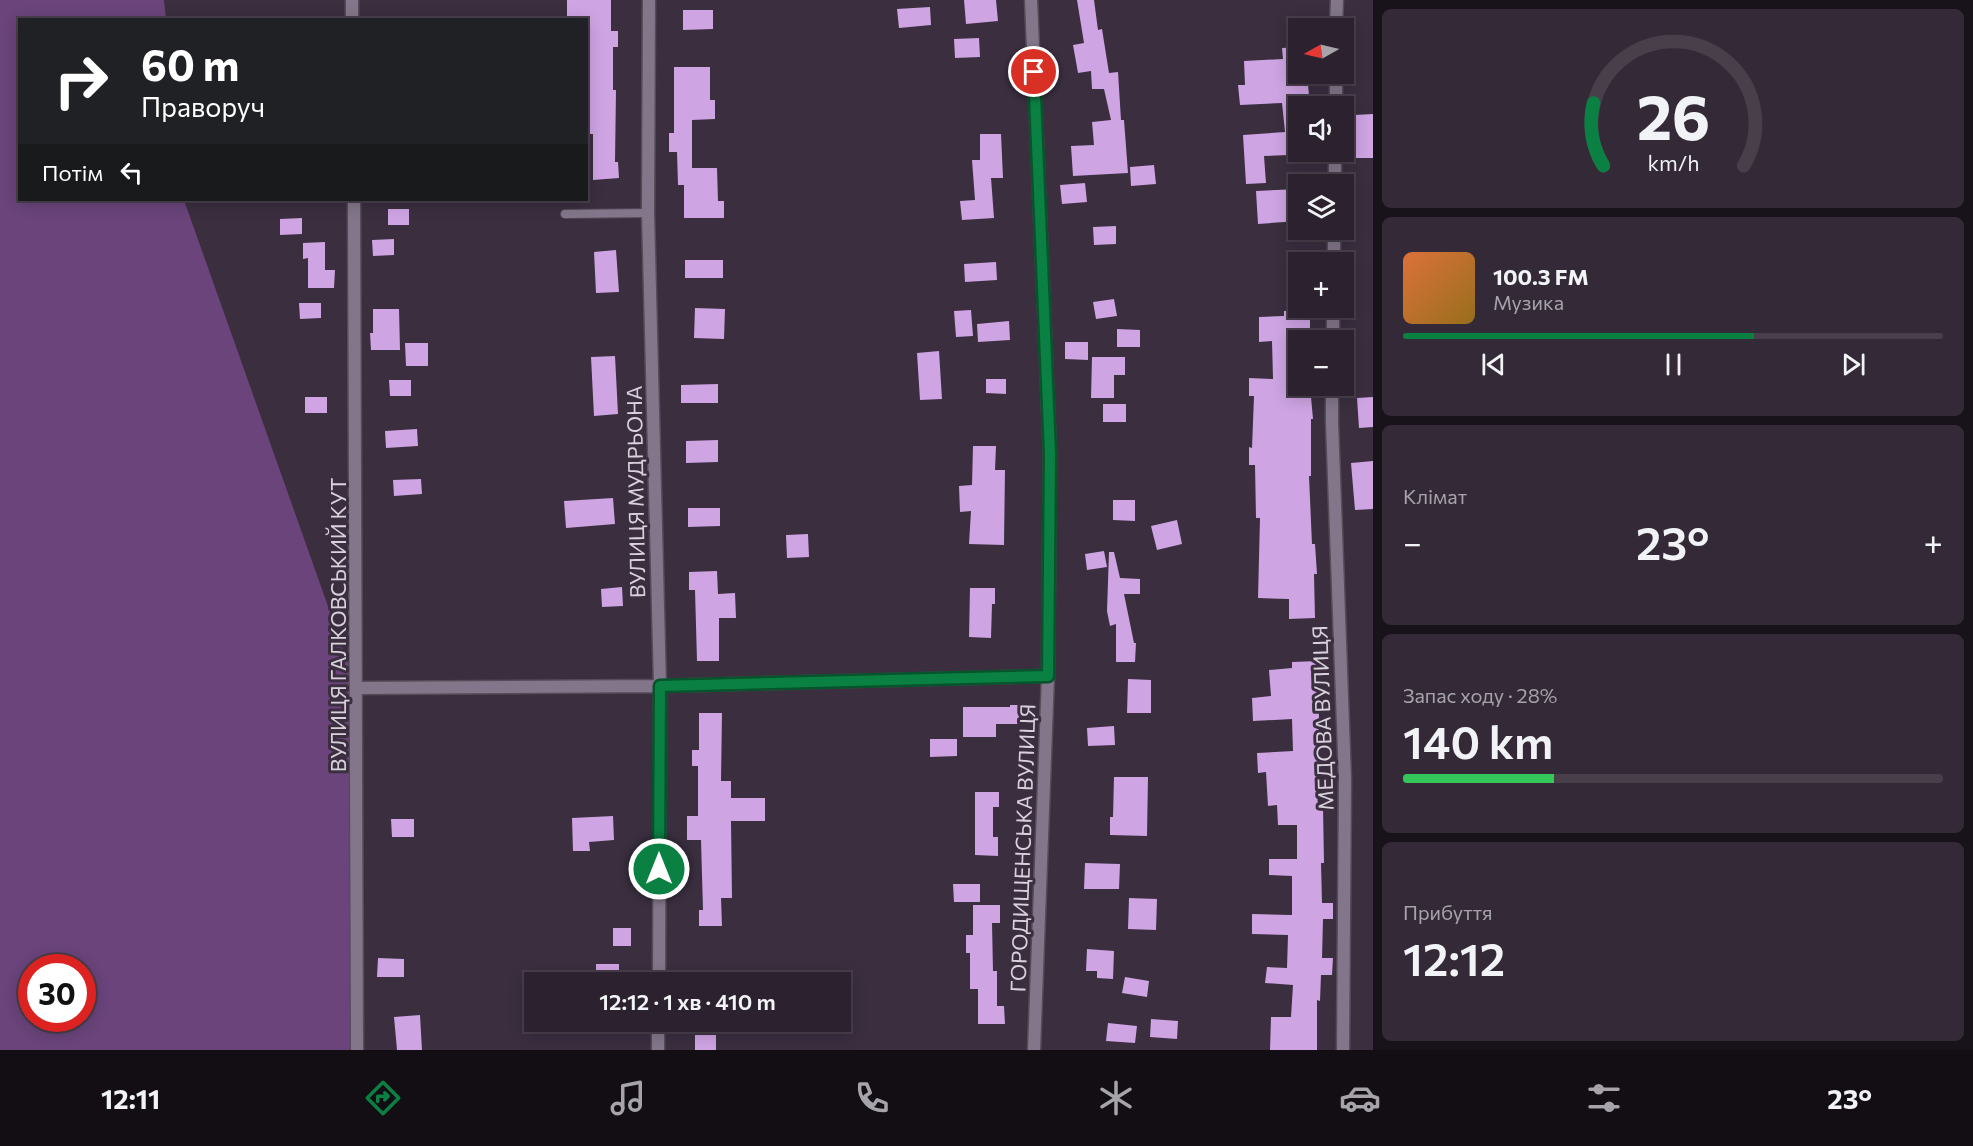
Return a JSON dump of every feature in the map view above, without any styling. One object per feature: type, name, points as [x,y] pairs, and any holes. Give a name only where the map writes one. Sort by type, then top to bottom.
[{"type":"street","points":[[352,0],[352,18]]},
{"type":"street","name":"ВУЛИЦЯ МУДРЬОНА","points":[[649,0],[648,213],[660,686],[658,972]]},
{"type":"street","name":"ГОРОДИЩЕНСЬКА ВУЛИЦЯ","points":[[1031,0],[1050,454],[1048,676],[1034,1050]]},
{"type":"street","points":[[1336,18],[1337,0]]},
{"type":"street","name":"ВУЛИЦЯ ГАЛКОВСЬКИЙ КУТ","points":[[354,201],[357,1050]]},
{"type":"street","name":"МЕДОВА ВУЛИЦЯ","points":[[1332,396],[1344,780],[1343,1050]]},
{"type":"street","points":[[357,688],[660,686],[1048,676]]},
{"type":"street","points":[[658,1032],[658,1050]]},
{"type":"lane","points":[[565,214],[648,213]]},
{"type":"shaded area","points":[[0,0],[164,0],[166,18],[18,18],[18,201],[184,201],[357,688],[357,1050],[0,1050]]},
{"type":"building","points":[[567,0],[611,0],[611,31],[618,31],[618,47],[613,47],[613,90],[616,90],[615,162],[618,162],[619,178],[593,180],[593,134],[588,134],[588,18],[567,18]]},
{"type":"building","points":[[964,0],[996,0],[998,21],[966,24]]},
{"type":"building","points":[[1077,0],[1094,0],[1098,30],[1102,29],[1109,73],[1118,72],[1128,173],[1073,176],[1071,146],[1094,145],[1092,122],[1111,120],[1104,89],[1092,89],[1091,71],[1078,73],[1073,45],[1084,43]]},
{"type":"building","points":[[930,7],[931,25],[899,28],[897,9]]},
{"type":"building","points":[[683,10],[713,10],[713,29],[683,30]]},
{"type":"building","points":[[979,38],[980,57],[955,58],[954,39]]},
{"type":"building","points":[[1282,48],[1288,48],[1288,84],[1308,84],[1309,96],[1288,96],[1288,155],[1264,156],[1266,183],[1246,184],[1243,135],[1285,132],[1282,103],[1240,105],[1238,85],[1245,85],[1244,61],[1283,59]]},
{"type":"building","points":[[674,67],[710,67],[710,100],[715,100],[715,119],[692,120],[692,168],[717,168],[718,201],[724,201],[724,218],[684,218],[684,185],[678,185],[677,152],[669,152],[669,133],[674,133]]},
{"type":"building","points":[[1373,114],[1373,158],[1355,158],[1354,115]]},
{"type":"building","points":[[980,134],[1001,134],[1003,178],[991,178],[994,218],[962,220],[960,201],[975,200],[972,160],[980,160]]},
{"type":"building","points":[[1154,165],[1156,184],[1131,186],[1130,167]]},
{"type":"building","points":[[1085,183],[1087,202],[1062,204],[1060,185]]},
{"type":"building","points":[[1288,190],[1288,222],[1258,224],[1256,191]]},
{"type":"building","points":[[388,209],[409,209],[409,225],[388,225]]},
{"type":"building","points":[[302,218],[302,234],[280,235],[280,219]]},
{"type":"building","points":[[1116,226],[1116,244],[1094,245],[1093,227]]},
{"type":"building","points":[[394,239],[394,255],[373,256],[372,240]]},
{"type":"building","points":[[325,242],[325,270],[335,270],[334,288],[308,288],[308,258],[303,259],[303,243]]},
{"type":"building","points":[[616,250],[619,292],[596,293],[594,252]]},
{"type":"building","points":[[685,260],[723,260],[723,278],[685,278]]},
{"type":"building","points":[[996,262],[997,280],[965,282],[964,264]]},
{"type":"building","points":[[1114,299],[1117,316],[1096,319],[1093,302]]},
{"type":"building","points":[[299,303],[321,303],[321,318],[300,319]]},
{"type":"building","points":[[695,308],[725,309],[724,339],[694,338]]},
{"type":"building","points":[[373,309],[399,309],[400,350],[371,350],[370,333],[373,333]]},
{"type":"building","points":[[971,310],[973,336],[956,337],[954,311]]},
{"type":"building","points":[[1284,311],[1288,311],[1288,318],[1310,318],[1310,330],[1288,330],[1288,396],[1311,396],[1313,419],[1311,419],[1311,476],[1309,476],[1312,544],[1315,544],[1317,574],[1314,574],[1315,618],[1289,619],[1289,599],[1258,598],[1260,518],[1256,518],[1255,465],[1249,465],[1254,396],[1249,396],[1249,378],[1273,379],[1272,341],[1259,342],[1259,317],[1284,316]]},
{"type":"building","points":[[1009,321],[1010,340],[978,342],[977,324]]},
{"type":"building","points":[[1117,329],[1140,330],[1140,347],[1117,347]]},
{"type":"building","points":[[1065,342],[1088,342],[1088,360],[1065,359]]},
{"type":"building","points":[[405,343],[428,343],[428,366],[406,366]]},
{"type":"building","points":[[939,351],[942,399],[920,400],[917,353]]},
{"type":"building","points":[[615,356],[618,414],[594,416],[591,357]]},
{"type":"building","points":[[1092,357],[1125,357],[1125,375],[1114,375],[1114,398],[1091,398]]},
{"type":"building","points":[[986,379],[1006,379],[1006,394],[986,393]]},
{"type":"building","points":[[389,380],[411,380],[411,396],[390,396]]},
{"type":"building","points":[[718,384],[718,403],[681,403],[681,385]]},
{"type":"building","points":[[305,397],[327,397],[327,413],[305,413]]},
{"type":"building","points":[[1373,397],[1373,427],[1359,428],[1357,398]]},
{"type":"building","points":[[1103,404],[1126,404],[1126,422],[1103,422]]},
{"type":"building","points":[[417,429],[418,446],[386,448],[385,431]]},
{"type":"building","points":[[718,440],[718,462],[686,463],[686,441]]},
{"type":"building","points":[[973,446],[996,446],[995,470],[1005,470],[1004,545],[969,544],[971,511],[960,512],[959,486],[972,485]]},
{"type":"building","points":[[1373,461],[1373,509],[1355,510],[1351,463]]},
{"type":"building","points":[[421,479],[422,494],[394,496],[393,480]]},
{"type":"building","points":[[613,498],[615,524],[566,528],[564,501]]},
{"type":"building","points":[[1113,500],[1135,500],[1135,521],[1113,520]]},
{"type":"building","points":[[688,508],[720,508],[720,526],[688,527]]},
{"type":"building","points":[[1177,520],[1182,544],[1157,550],[1151,526]]},
{"type":"building","points":[[808,534],[809,557],[787,558],[786,535]]},
{"type":"building","points":[[1104,551],[1107,567],[1087,570],[1085,554]]},
{"type":"building","points":[[1109,552],[1114,552],[1120,578],[1140,579],[1140,594],[1124,594],[1134,643],[1136,643],[1135,662],[1116,662],[1116,624],[1110,626],[1107,611]]},
{"type":"building","points":[[717,571],[718,594],[735,593],[736,618],[719,618],[719,661],[697,661],[695,590],[689,590],[689,572]]},
{"type":"building","points":[[622,587],[623,606],[602,607],[601,589]]},
{"type":"building","points":[[970,588],[995,588],[991,638],[969,637]]},
{"type":"building","points":[[1318,661],[1320,778],[1316,778],[1318,807],[1323,807],[1322,903],[1333,903],[1333,919],[1323,919],[1322,958],[1333,958],[1332,975],[1321,975],[1320,1001],[1317,1000],[1317,1050],[1270,1050],[1271,1017],[1291,1017],[1293,985],[1265,983],[1267,967],[1287,968],[1288,935],[1252,934],[1252,914],[1292,915],[1292,876],[1269,875],[1269,859],[1297,859],[1297,825],[1278,825],[1277,805],[1268,806],[1266,772],[1258,773],[1257,753],[1293,751],[1292,719],[1253,721],[1252,698],[1271,696],[1269,670],[1292,668],[1292,662]]},
{"type":"building","points":[[1128,679],[1151,680],[1151,713],[1127,713]]},
{"type":"building","points":[[1010,705],[1025,705],[1025,724],[996,724],[996,737],[963,737],[963,707],[1010,707]]},
{"type":"building","points":[[699,713],[722,713],[721,781],[731,781],[731,798],[765,798],[765,821],[731,821],[732,898],[721,898],[722,926],[699,926],[699,910],[703,910],[701,840],[687,840],[687,816],[698,816],[698,766],[692,766],[692,750],[699,750]]},
{"type":"building","points":[[1114,726],[1115,745],[1088,746],[1087,728]]},
{"type":"building","points":[[930,739],[957,739],[957,756],[930,757]]},
{"type":"building","points":[[1114,777],[1148,777],[1147,836],[1110,835]]},
{"type":"building","points":[[975,792],[999,792],[999,807],[993,807],[993,837],[998,837],[998,856],[975,855]]},
{"type":"building","points":[[613,816],[614,840],[589,842],[590,851],[573,851],[572,818]]},
{"type":"building","points":[[391,819],[414,819],[414,837],[392,837]]},
{"type":"building","points":[[1085,863],[1120,864],[1119,889],[1084,889]]},
{"type":"building","points":[[953,884],[980,884],[980,902],[954,902]]},
{"type":"building","points":[[1129,898],[1157,899],[1156,930],[1128,929]]},
{"type":"building","points":[[973,905],[1000,905],[1000,923],[992,923],[993,971],[997,971],[997,1006],[1004,1006],[1005,1024],[978,1024],[978,989],[970,989],[970,953],[966,953],[966,935],[973,935]]},
{"type":"building","points":[[613,928],[631,928],[631,946],[613,946]]},
{"type":"building","points":[[1087,949],[1114,951],[1113,979],[1097,978],[1097,971],[1086,971]]},
{"type":"building","points":[[378,958],[404,959],[404,977],[377,977]]},
{"type":"building","points":[[596,964],[619,964],[619,972],[596,972]]},
{"type":"building","points":[[1125,977],[1149,981],[1147,997],[1122,993]]},
{"type":"building","points":[[420,1015],[422,1050],[397,1050],[394,1017]]},
{"type":"building","points":[[1151,1019],[1178,1021],[1177,1039],[1150,1037]]},
{"type":"building","points":[[1108,1023],[1137,1026],[1135,1043],[1106,1041]]},
{"type":"building","points":[[695,1035],[716,1035],[716,1050],[695,1050]]},
{"type":"route","points":[[659,869],[660,686],[1048,676],[1050,454],[1034,72]]}]
